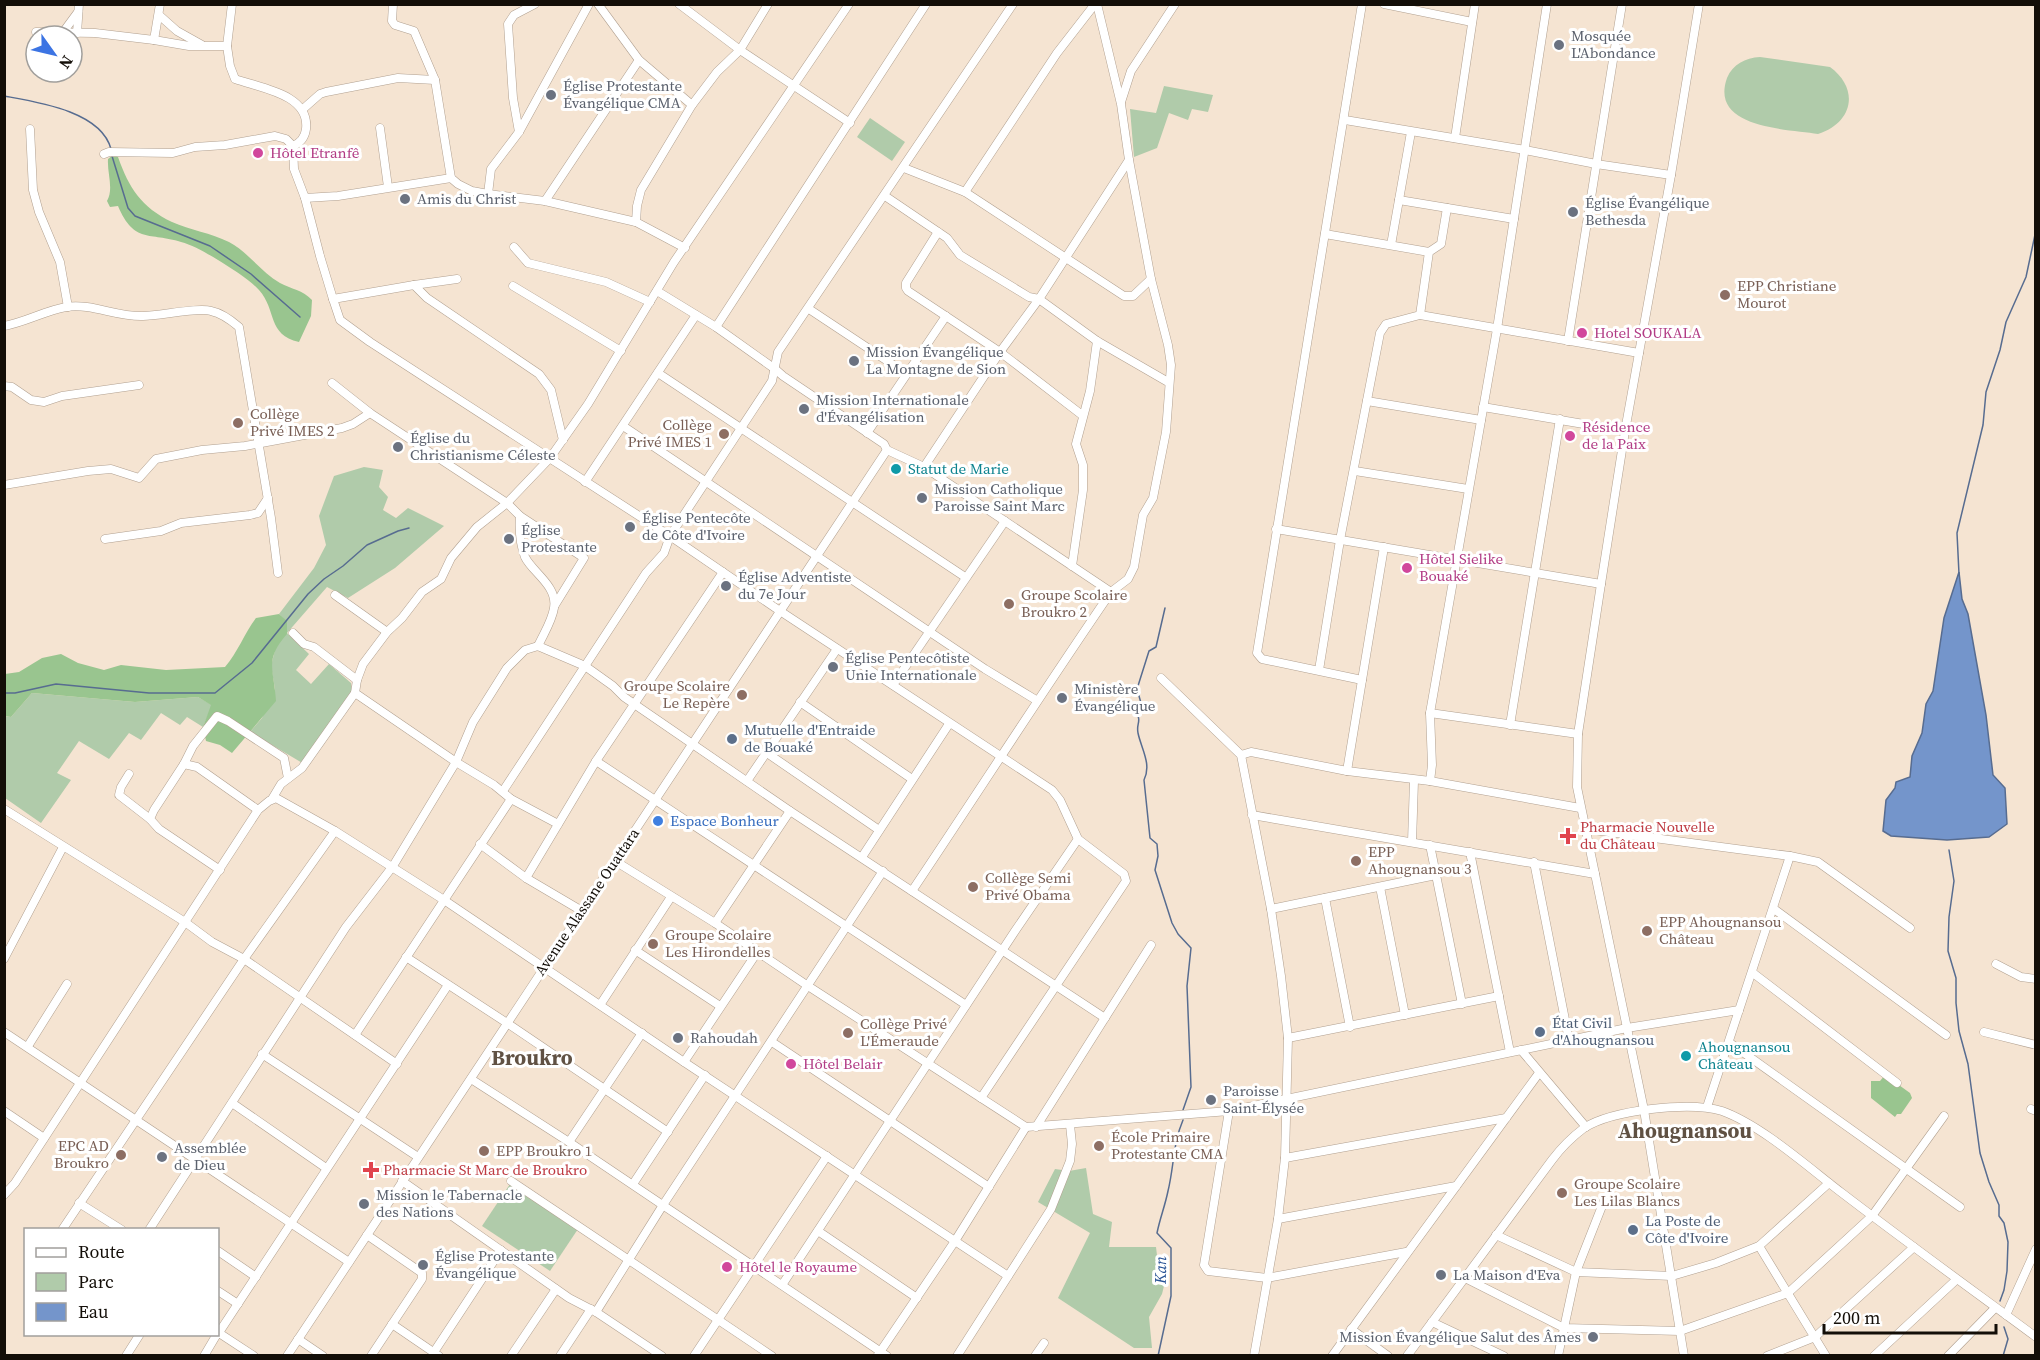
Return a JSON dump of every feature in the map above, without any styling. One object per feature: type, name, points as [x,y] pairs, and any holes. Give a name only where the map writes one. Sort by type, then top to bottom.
[{"type":"street","points":[[154,40],[160,4]]},
{"type":"street","points":[[232,4],[227,45],[230,66],[235,79],[295,101],[303,109],[308,119],[306,134],[299,144],[292,147]]},
{"type":"street","points":[[393,4],[392,21],[395,25],[414,31],[435,80],[450,178]]},
{"type":"street","points":[[519,132],[513,98],[508,24],[514,15],[535,4]]},
{"type":"street","points":[[488,194],[488,176],[491,169],[519,132],[589,4]]},
{"type":"street","points":[[598,4],[639,60],[692,105]]},
{"type":"street","points":[[679,4],[740,50],[850,123]]},
{"type":"street","points":[[636,222],[641,190],[692,105],[717,72],[740,50],[768,4]]},
{"type":"street","points":[[4,1195],[15,1183],[82,1083],[258,810],[272,799],[281,784],[302,768],[355,693],[363,664],[387,632],[423,592],[441,579],[451,558],[477,527],[507,503],[550,458],[563,440],[685,248],[849,4]]},
{"type":"street","points":[[716,327],[926,4]]},
{"type":"street","points":[[503,791],[646,573],[664,553],[670,536],[772,381],[778,352],[1013,4]]},
{"type":"street","points":[[966,192],[1057,53],[1096,4]]},
{"type":"street","points":[[912,891],[1002,757],[1036,700],[1111,592],[1128,579],[1134,567],[1143,515],[1152,498],[1162,454],[1171,365],[1151,279],[1121,104],[1096,4]]},
{"type":"street","points":[[1121,104],[1131,71],[1175,4]]},
{"type":"street","points":[[1362,4],[1257,653],[1262,659],[1362,680]]},
{"type":"street","points":[[1384,4],[1472,22]]},
{"type":"street","points":[[1455,138],[1475,4]]},
{"type":"street","points":[[1430,782],[1432,765],[1430,712],[1497,329],[1547,4]]},
{"type":"street","points":[[1568,341],[1622,4]]},
{"type":"street","points":[[1684,1356],[1644,1110],[1576,787],[1578,734],[1625,431],[1699,4]]},
{"type":"street","points":[[69,24],[78,8]]},
{"type":"street","points":[[77,24],[78,8]]},
{"type":"street","points":[[159,15],[177,31],[206,47]]},
{"type":"street","points":[[84,33],[206,47],[227,45]]},
{"type":"street","points":[[545,201],[639,60]]},
{"type":"street","points":[[303,109],[320,94],[326,92],[398,78],[435,80]]},
{"type":"street","points":[[1345,120],[1671,175]]},
{"type":"street","points":[[380,128],[387,187]]},
{"type":"street","points":[[30,129],[33,190],[39,212],[60,262],[68,307]]},
{"type":"street","points":[[1391,245],[1411,132]]},
{"type":"street","points":[[104,154],[109,152],[173,153],[195,147],[225,145],[275,136],[286,139],[292,147],[294,169],[305,198],[340,320],[1052,790],[1060,800],[1077,840],[1124,874],[1126,881],[981,1098]]},
{"type":"street","points":[[924,467],[1000,352],[1039,299],[1129,160]]},
{"type":"street","points":[[904,168],[966,192],[1109,287],[1129,297],[1151,279]]},
{"type":"street","points":[[305,198],[338,196],[450,178],[472,190],[488,194],[545,201],[636,222],[685,248]]},
{"type":"street","points":[[885,196],[947,238],[960,255],[1029,297],[1039,299],[1097,341],[1168,382]]},
{"type":"street","points":[[1399,200],[1514,219]]},
{"type":"street","points":[[1325,234],[1428,252],[1441,244],[1447,208]]},
{"type":"street","points":[[938,232],[906,283],[906,288],[1000,352],[1082,415]]},
{"type":"street","points":[[514,247],[528,263],[606,282],[650,302]]},
{"type":"street","points":[[1420,315],[1428,252]]},
{"type":"street","points":[[333,299],[457,279]]},
{"type":"street","points":[[414,285],[427,298],[539,374],[552,390],[563,440]]},
{"type":"street","points":[[513,286],[621,351]]},
{"type":"street","points":[[657,291],[716,327],[783,376],[884,444],[887,450],[924,467],[1111,592]]},
{"type":"street","points":[[4,326],[68,307],[98,308],[137,316],[211,311],[231,320],[239,327],[268,498],[278,573]]},
{"type":"street","points":[[809,309],[907,374]]},
{"type":"street","points":[[585,482],[696,315]]},
{"type":"street","points":[[1319,670],[1340,540],[1383,327],[1389,322],[1420,315],[1639,353]]},
{"type":"street","points":[[867,432],[946,316]]},
{"type":"street","points":[[1072,566],[1083,490],[1083,465],[1076,444],[1090,391],[1097,341]]},
{"type":"street","points":[[658,373],[965,577]]},
{"type":"street","points":[[332,383],[370,413],[507,503],[520,516],[584,558],[555,605],[548,627],[538,646]]},
{"type":"street","points":[[4,386],[12,387],[31,400],[44,402],[62,396],[139,385]]},
{"type":"street","points":[[1367,401],[1481,420]]},
{"type":"street","points":[[1483,407],[1625,431]]},
{"type":"street","points":[[4,485],[77,472],[111,469],[140,478],[156,459],[342,428],[370,413]]},
{"type":"street","points":[[1510,725],[1560,419]]},
{"type":"street","points":[[623,426],[985,669],[1036,700]]},
{"type":"street","name":"Avenue Alassane Ouattara","points":[[287,1356],[887,450]]},
{"type":"street","points":[[1354,471],[1468,489]]},
{"type":"street","points":[[105,539],[161,531],[181,523],[258,513],[268,498]]},
{"type":"street","points":[[520,516],[519,532],[525,556],[529,564],[548,585],[555,605]]},
{"type":"street","points":[[893,686],[1005,521]]},
{"type":"street","points":[[1276,530],[1601,584]]},
{"type":"street","points":[[1347,771],[1384,547]]},
{"type":"street","points":[[526,878],[596,761],[723,572]]},
{"type":"street","points":[[335,595],[387,632]]},
{"type":"street","points":[[293,633],[304,644],[314,647],[357,680]]},
{"type":"street","points":[[150,1228],[346,927],[393,866],[456,762],[473,722],[507,668],[525,650],[538,646],[585,666],[635,705],[790,811],[1105,1018]]},
{"type":"street","points":[[747,781],[837,649]]},
{"type":"street","points":[[1161,678],[1241,755],[1271,909],[1281,976],[1288,1038],[1285,1158],[1278,1219],[1254,1356]]},
{"type":"street","points":[[355,693],[503,791],[511,799],[558,824]]},
{"type":"street","points":[[800,702],[912,779]]},
{"type":"street","points":[[1430,712],[1578,734]]},
{"type":"street","points":[[150,819],[194,746],[217,717],[228,721],[284,758],[288,778]]},
{"type":"street","points":[[862,857],[949,724]]},
{"type":"street","points":[[1241,755],[1251,752],[1347,771],[1430,782],[1580,808]]},
{"type":"street","points":[[767,753],[879,830]]},
{"type":"street","points":[[596,761],[966,1005]]},
{"type":"street","points":[[184,764],[197,767],[258,810]]},
{"type":"street","points":[[129,774],[118,795],[150,819],[159,829],[220,870]]},
{"type":"street","points":[[1412,842],[1414,781]]},
{"type":"street","points":[[272,799],[276,798],[334,831],[383,863],[393,866],[1008,1276]]},
{"type":"street","points":[[355,1035],[511,799]]},
{"type":"street","points":[[715,923],[790,811]]},
{"type":"street","points":[[6,813],[185,922],[212,942],[244,958],[397,1064]]},
{"type":"street","points":[[1252,815],[1594,874]]},
{"type":"street","points":[[1586,829],[1790,856],[1818,862],[1910,928]]},
{"type":"street","points":[[63,1228],[244,958],[334,831]]},
{"type":"street","points":[[782,1285],[1077,840]]},
{"type":"street","points":[[480,844],[526,878],[582,911]]},
{"type":"street","points":[[1430,845],[1462,1004]]},
{"type":"street","points":[[4,959],[63,847]]},
{"type":"street","points":[[1470,852],[1510,1052]]},
{"type":"street","points":[[1707,1107],[1790,856]]},
{"type":"street","points":[[615,861],[715,923],[1026,1127],[1229,1111],[1627,1028],[1739,1010]]},
{"type":"street","points":[[1534,862],[1569,1040]]},
{"type":"street","points":[[560,1356],[594,1311],[884,872]]},
{"type":"street","points":[[1271,909],[1436,875]]},
{"type":"street","points":[[1380,887],[1405,1015]]},
{"type":"street","points":[[600,1005],[671,897]]},
{"type":"street","points":[[1324,898],[1350,1027]]},
{"type":"street","points":[[1773,909],[1946,1035]]},
{"type":"street","points":[[1036,1127],[1151,945]]},
{"type":"street","points":[[636,950],[720,1006]]},
{"type":"street","points":[[684,1062],[758,951]]},
{"type":"street","points":[[406,957],[668,1131]]},
{"type":"street","points":[[1996,964],[2021,977],[2036,979]]},
{"type":"street","points":[[1753,973],[1897,1083]]},
{"type":"street","points":[[28,1046],[67,984]]},
{"type":"street","points":[[219,1332],[448,985]]},
{"type":"street","points":[[1288,1038],[1499,996]]},
{"type":"street","points":[[4,1032],[349,1262]]},
{"type":"street","points":[[1984,1032],[2036,1045]]},
{"type":"street","points":[[569,1142],[642,1033]]},
{"type":"street","points":[[772,1042],[989,1187]]},
{"type":"street","points":[[1730,1043],[1960,1207]]},
{"type":"street","points":[[1521,1050],[1586,1127]]},
{"type":"street","points":[[262,1054],[418,1157]]},
{"type":"street","points":[[1332,1356],[1539,1074]]},
{"type":"street","points":[[633,1184],[705,1075]]},
{"type":"street","points":[[471,1079],[633,1184],[882,1354],[1026,1127]]},
{"type":"street","points":[[232,1103],[326,1168]]},
{"type":"street","points":[[1407,1356],[1565,1144],[1586,1127],[1613,1116],[1666,1108],[1707,1107],[1744,1122],[1791,1153],[1956,1280],[2036,1337]]},
{"type":"street","points":[[1229,1111],[1204,1265],[1208,1271],[1267,1278],[1407,1252]]},
{"type":"street","points":[[4,1112],[44,1138]]},
{"type":"street","points":[[1464,1278],[1564,1328],[1680,1331],[1788,1293],[1872,1216],[1944,1116]]},
{"type":"street","points":[[1285,1158],[1506,1118]]},
{"type":"street","points":[[957,1356],[1051,1209],[1066,1176],[1071,1152],[1070,1125]]},
{"type":"street","points":[[693,1356],[827,1156]]},
{"type":"street","points":[[402,1181],[556,1289],[662,1356]]},
{"type":"street","points":[[512,1181],[772,1356]]},
{"type":"street","points":[[1496,1235],[1576,1272],[1672,1276],[1716,1263],[1759,1246],[1829,1183]]},
{"type":"street","points":[[1278,1219],[1456,1186]]},
{"type":"street","points":[[1558,1356],[1576,1272],[1604,1201]]},
{"type":"street","points":[[79,1203],[119,1228]]},
{"type":"street","points":[[818,1231],[917,1298]]},
{"type":"street","points":[[367,1235],[422,1273],[422,1279],[371,1356]]},
{"type":"street","points":[[1759,1246],[1826,1356]]},
{"type":"street","points":[[1767,1356],[1815,1337],[1914,1247]]},
{"type":"street","points":[[2006,1315],[2036,1249]]},
{"type":"street","points":[[392,1324],[436,1354],[501,1250]]},
{"type":"street","points":[[219,1252],[256,1277]]},
{"type":"street","points":[[1874,1356],[1956,1280]]},
{"type":"street","points":[[511,1356],[556,1289]]},
{"type":"street","points":[[219,1292],[238,1304]]},
{"type":"street","points":[[1948,1356],[1995,1308]]},
{"type":"street","points":[[1432,1322],[1504,1356]]},
{"type":"street","points":[[1351,1329],[1388,1356]]},
{"type":"street","points":[[219,1335],[254,1356]]},
{"type":"street","points":[[126,1356],[139,1336]]},
{"type":"street","points":[[204,1356],[217,1336]]},
{"type":"street","points":[[298,1339],[323,1356]]},
{"type":"street","points":[[1035,1356],[1044,1343]]},
{"type":"green space","points":[[1760,57],[1830,67],[1846,85],[1849,95],[1845,114],[1830,129],[1818,134],[1771,128],[1740,117],[1729,108],[1725,95],[1727,78],[1740,63]]},
{"type":"green space","points":[[1164,86],[1213,95],[1208,112],[1192,109],[1188,120],[1169,113],[1157,148],[1134,157],[1130,109],[1156,113]]},
{"type":"green space","points":[[870,118],[905,142],[892,161],[857,137]]},
{"type":"green space","points":[[114,154],[118,157],[138,196],[152,210],[172,222],[229,242],[273,278],[312,300],[311,316],[299,342],[282,334],[277,328],[265,298],[245,278],[190,245],[137,231],[130,226],[118,206],[110,207],[107,201],[110,186],[108,159]]},
{"type":"green space","points":[[364,467],[383,470],[379,487],[388,497],[383,510],[396,518],[408,508],[444,526],[395,568],[348,598],[327,587],[287,633],[309,654],[296,670],[311,684],[329,664],[351,683],[352,693],[304,764],[250,732],[262,718],[275,689],[271,666],[276,646],[287,622],[279,614],[314,568],[326,545],[319,516],[334,476]]},
{"type":"green space","points":[[279,614],[287,621],[287,634],[273,658],[276,701],[232,753],[220,745],[206,741],[203,727],[211,705],[198,697],[135,702],[32,693],[11,717],[5,716],[5,674],[19,672],[42,658],[61,654],[78,663],[104,670],[121,665],[166,670],[225,667],[256,618]]},
{"type":"green space","points":[[32,693],[135,702],[198,697],[212,705],[203,727],[187,717],[180,725],[161,713],[141,740],[129,733],[109,759],[79,741],[57,773],[71,780],[41,823],[5,798],[4,716],[11,717]]},
{"type":"green space","points":[[1885,1075],[1910,1093],[1912,1098],[1901,1114],[1895,1117],[1871,1098],[1871,1081],[1880,1081]]},
{"type":"green space","points":[[1086,1168],[1093,1214],[1112,1222],[1109,1247],[1156,1247],[1160,1280],[1164,1286],[1149,1317],[1152,1348],[1134,1348],[1058,1298],[1090,1233],[1038,1202],[1055,1169],[1069,1171]]},
{"type":"green space","points":[[510,1184],[578,1229],[550,1271],[482,1226]]},
{"type":"water","points":[[1959,572],[1962,599],[1968,614],[1986,715],[1993,775],[2005,788],[2007,824],[1989,837],[1947,840],[1891,836],[1883,831],[1886,800],[1895,788],[1896,782],[1910,777],[1912,756],[1922,733],[1926,704],[1933,691],[1944,618]]},
{"type":"waterway","points":[[4,96],[50,105],[81,117],[105,136],[111,149]]},
{"type":"waterway","points":[[112,156],[128,208],[135,216],[210,246],[251,274],[300,317]]},
{"type":"waterway","points":[[1959,574],[1957,533],[1983,425],[1986,392],[2000,350],[2006,322],[2026,277],[2036,230]]},
{"type":"waterway","points":[[4,693],[15,693],[56,684],[149,693],[215,693],[252,663],[308,594],[324,579],[367,545],[409,528]]},
{"type":"waterway","points":[[1165,608],[1156,647],[1149,651],[1137,689],[1141,703],[1136,710],[1139,718],[1138,733],[1147,768],[1144,780],[1150,838],[1157,844],[1158,856],[1155,870],[1172,923],[1178,934],[1191,948],[1187,986],[1191,1087],[1183,1110]]},
{"type":"waterway","points":[[1949,850],[1954,881],[1949,917],[1948,951],[1956,978],[1959,1031],[1968,1064],[1980,1153],[1999,1205],[1999,1216],[2004,1223],[2008,1242],[2007,1271],[2000,1301]]},
{"type":"waterway","name":"Kan","points":[[1158,1356],[1171,1296],[1171,1248],[1157,1233],[1170,1182],[1177,1137],[1183,1120]]},
{"type":"waterway","name":"Kan","points":[[2003,1356],[2008,1339],[2004,1327]]},
{"type":"place","name":"Mosquée L'Abondance","points":[[1559,45]]},
{"type":"place","name":"Église Protestante Évangélique CMA","points":[[551,95]]},
{"type":"place","name":"Hôtel Etranfê","points":[[258,153]]},
{"type":"place","name":"Amis du Christ","points":[[405,199]]},
{"type":"place","name":"Église Évangélique Bethesda","points":[[1573,212]]},
{"type":"place","name":"EPP Christiane Mourot","points":[[1725,295]]},
{"type":"place","name":"Hotel SOUKALA","points":[[1582,333]]},
{"type":"place","name":"Mission Évangélique La Montagne de Sion","points":[[854,361]]},
{"type":"place","name":"Mission Internationale d'Évangélisation","points":[[804,409]]},
{"type":"place","name":"Collège Privé IMES 2","points":[[238,423]]},
{"type":"place","name":"Collège Privé IMES 1","points":[[724,434]]},
{"type":"place","name":"Résidence de la Paix","points":[[1570,436]]},
{"type":"place","name":"Église du Christianisme Céleste","points":[[398,447]]},
{"type":"place","name":"Statut de Marie","points":[[896,469]]},
{"type":"place","name":"Mission Catholique Paroisse Saint Marc","points":[[922,498]]},
{"type":"place","name":"Église Pentecôte de Côte d'Ivoire","points":[[630,527]]},
{"type":"place","name":"Église Protestante","points":[[509,539]]},
{"type":"place","name":"Hôtel Sielike Bouaké","points":[[1407,568]]},
{"type":"place","name":"Église Adventiste du 7e Jour","points":[[726,586]]},
{"type":"place","name":"Groupe Scolaire Broukro 2","points":[[1009,604]]},
{"type":"place","name":"Église Pentecôtiste Unie Internationale","points":[[833,667]]},
{"type":"place","name":"Groupe Scolaire Le Repère","points":[[742,695]]},
{"type":"place","name":"Ministère Évangélique","points":[[1062,698]]},
{"type":"place","name":"Mutuelle d'Entraide de Bouaké","points":[[732,739]]},
{"type":"place","name":"Espace Bonheur","points":[[658,821]]},
{"type":"place","name":"Pharmacie Nouvelle du Château","points":[[1568,836]]},
{"type":"place","name":"EPP Ahougnansou 3","points":[[1356,861]]},
{"type":"place","name":"Collège Semi Privé Obama","points":[[973,887]]},
{"type":"place","name":"EPP Ahougnansou Château","points":[[1647,931]]},
{"type":"place","name":"Groupe Scolaire Les Hirondelles","points":[[653,944]]},
{"type":"place","name":"État Civil d'Ahougnansou","points":[[1540,1032]]},
{"type":"place","name":"Collège Privé L'Émeraude","points":[[848,1033]]},
{"type":"place","name":"Rahoudah","points":[[678,1038]]},
{"type":"place","name":"Ahougnansou Château","points":[[1686,1056]]},
{"type":"place","name":"Hôtel Belair","points":[[791,1064]]},
{"type":"place","name":"Paroisse Saint-Élysée","points":[[1211,1100]]},
{"type":"place","name":"École Primaire Protestante CMA","points":[[1099,1146]]},
{"type":"place","name":"EPP Broukro 1","points":[[484,1151]]},
{"type":"place","name":"EPC AD Broukro","points":[[121,1155]]},
{"type":"place","name":"Assemblée de Dieu","points":[[162,1157]]},
{"type":"place","name":"Pharmacie St Marc de Broukro","points":[[371,1170]]},
{"type":"place","name":"Groupe Scolaire Les Lilas Blancs","points":[[1562,1193]]},
{"type":"place","name":"Mission le Tabernacle des Nations","points":[[364,1204]]},
{"type":"place","name":"La Poste de Côte d'Ivoire","points":[[1633,1230]]},
{"type":"place","name":"Église Protestante Évangélique","points":[[423,1265]]},
{"type":"place","name":"Hôtel le Royaume","points":[[727,1267]]},
{"type":"place","name":"La Maison d'Eva","points":[[1441,1275]]},
{"type":"place","name":"Mission Évangélique Salut des Âmes","points":[[1593,1337]]},
{"type":"district","name":"Broukro","points":[[532,1058]]},
{"type":"district","name":"Ahougnansou","points":[[1685,1131]]}]
